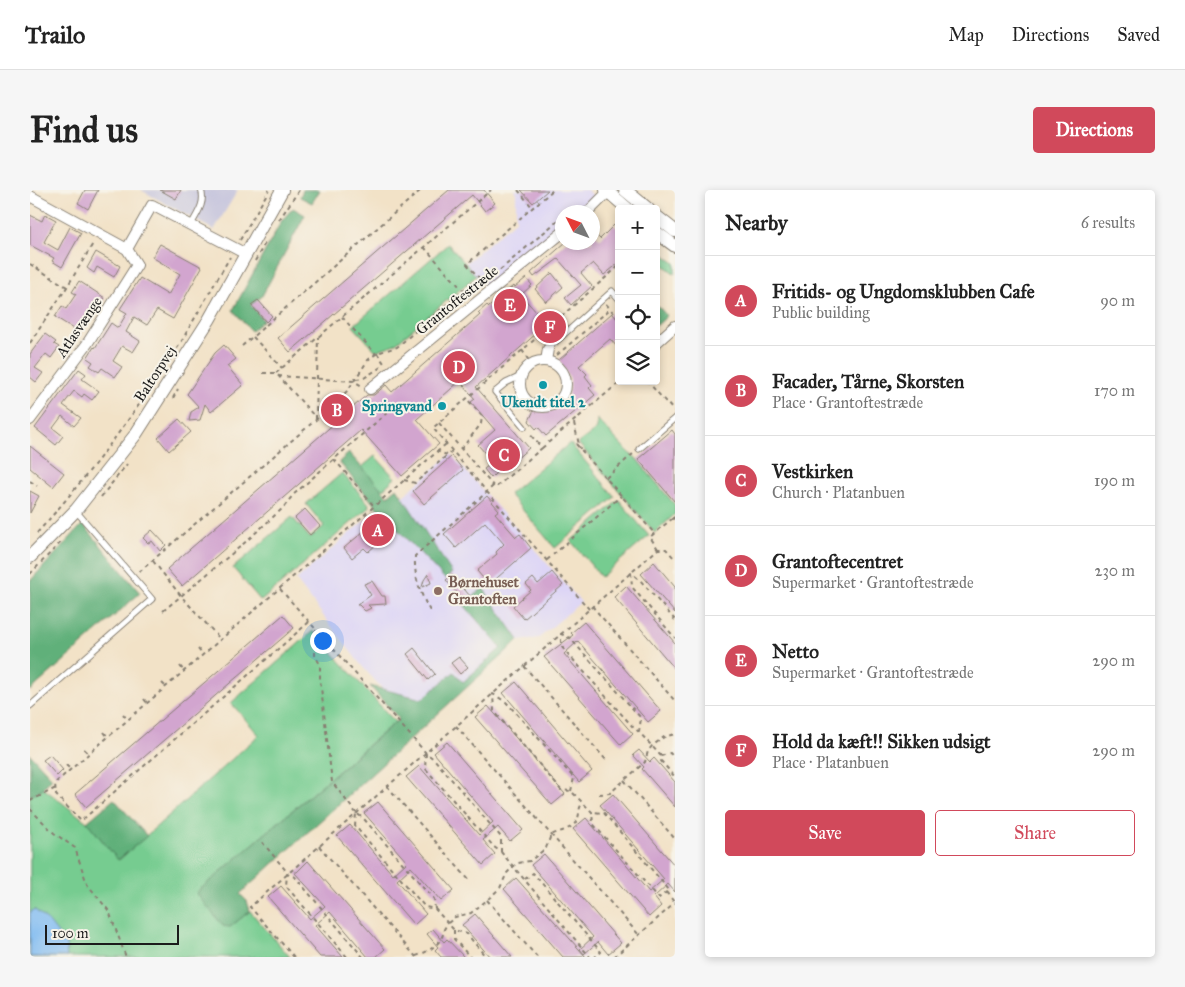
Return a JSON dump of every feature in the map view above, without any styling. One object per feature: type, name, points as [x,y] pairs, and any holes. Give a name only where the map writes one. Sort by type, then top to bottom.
[{"type":"street","name":"Baltorpvej","points":[[30,558],[76,510],[136,434],[209,320],[241,251],[282,190]]},
{"type":"street","points":[[625,190],[643,205]]},
{"type":"street","points":[[595,205],[608,191],[624,205]]},
{"type":"street","points":[[30,196],[127,249],[152,205],[241,251]]},
{"type":"street","points":[[660,219],[675,231]]},
{"type":"street","points":[[660,235],[675,246]]},
{"type":"street","name":"Grantoftestræde","points":[[366,388],[555,239]]},
{"type":"street","name":"Atlasvænge","points":[[30,420],[87,344],[137,265],[127,249]]},
{"type":"street","points":[[659,340],[673,332]]},
{"type":"street","points":[[548,349],[548,362]]},
{"type":"street","points":[[548,362],[560,368],[566,383],[565,391],[555,403],[539,407],[525,399],[521,392],[521,376],[531,364],[548,362]]},
{"type":"lane","points":[[191,225],[202,204],[204,196],[202,190]]},
{"type":"lane","points":[[548,349],[602,300],[612,292],[615,295]]},
{"type":"lane","points":[[521,376],[506,383],[495,392],[524,427]]},
{"type":"lane","points":[[639,449],[675,418]]},
{"type":"lane","points":[[30,706],[152,599],[76,510]]},
{"type":"path","points":[[36,534],[103,454],[154,385],[241,251],[269,190]]},
{"type":"path","points":[[242,346],[421,190]]},
{"type":"path","points":[[277,375],[282,368],[491,190]]},
{"type":"path","points":[[518,190],[532,207]]},
{"type":"path","points":[[486,286],[468,264],[552,190]]},
{"type":"path","points":[[497,275],[555,223]]},
{"type":"path","points":[[30,343],[67,287],[99,233]]},
{"type":"path","points":[[424,247],[467,295]]},
{"type":"path","points":[[30,264],[67,287]]},
{"type":"path","points":[[589,609],[433,428],[615,269]]},
{"type":"path","points":[[133,577],[343,395],[368,360],[377,354],[397,347],[473,282],[478,285],[469,298]]},
{"type":"path","points":[[602,300],[615,315]]},
{"type":"path","points":[[548,362],[610,309]]},
{"type":"path","points":[[263,374],[355,380],[364,378],[385,364],[342,317]]},
{"type":"path","points":[[430,318],[436,324]]},
{"type":"path","points":[[253,336],[282,368]]},
{"type":"path","points":[[316,419],[318,337]]},
{"type":"path","points":[[522,350],[531,364]]},
{"type":"path","points":[[277,375],[316,419]]},
{"type":"path","points":[[355,380],[366,388]]},
{"type":"path","points":[[430,611],[419,590],[414,570],[415,556],[493,486],[495,488],[617,385]]},
{"type":"path","points":[[650,385],[675,413]]},
{"type":"path","points":[[461,449],[480,424],[482,416],[466,399]]},
{"type":"path","points":[[163,611],[283,508],[293,495],[397,404]]},
{"type":"path","points":[[439,423],[493,486]]},
{"type":"path","points":[[574,423],[580,449]]},
{"type":"path","points":[[524,427],[542,448]]},
{"type":"path","points":[[310,622],[81,821],[56,795],[55,783],[446,444]]},
{"type":"path","points":[[576,444],[655,534]]},
{"type":"path","points":[[606,478],[639,449]]},
{"type":"path","points":[[404,480],[415,482],[452,451]]},
{"type":"path","points":[[436,452],[448,455]]},
{"type":"path","points":[[334,459],[374,506]]},
{"type":"path","points":[[30,481],[37,486]]},
{"type":"path","points":[[547,560],[621,496]]},
{"type":"path","points":[[658,549],[650,537],[674,518]]},
{"type":"path","points":[[294,957],[250,907],[658,549],[666,549],[675,559]]},
{"type":"path","points":[[153,561],[181,596],[221,640]]},
{"type":"path","points":[[631,573],[640,580],[675,620]]},
{"type":"path","points":[[631,573],[632,587],[675,638]]},
{"type":"path","points":[[280,589],[502,837],[501,852]]},
{"type":"path","points":[[592,606],[675,700]]},
{"type":"path","points":[[316,630],[312,637],[315,656],[320,664],[320,679],[332,782],[356,814],[364,819],[434,899],[435,909],[448,924],[454,930],[467,934],[486,957]]},
{"type":"path","points":[[561,634],[561,646],[661,756],[661,761],[675,777]]},
{"type":"path","points":[[561,634],[570,638],[641,718],[639,732]]},
{"type":"path","points":[[198,649],[203,655]]},
{"type":"path","points":[[180,666],[184,671]]},
{"type":"path","points":[[524,666],[606,760]]},
{"type":"path","points":[[162,682],[166,687]]},
{"type":"path","points":[[492,694],[494,711],[561,790],[571,791],[592,812],[604,813],[669,890],[659,898],[593,824],[592,812]]},
{"type":"path","points":[[492,694],[506,702],[574,778],[571,791]]},
{"type":"path","points":[[144,699],[148,703]]},
{"type":"path","points":[[122,714],[128,720]]},
{"type":"path","points":[[456,726],[639,935]]},
{"type":"path","points":[[104,732],[108,737]]},
{"type":"path","points":[[599,794],[610,793],[645,762],[648,751],[652,746],[664,737],[675,734]]},
{"type":"path","points":[[84,749],[89,754]]},
{"type":"path","points":[[426,753],[425,768],[494,847],[514,866],[590,957]]},
{"type":"path","points":[[661,756],[670,753],[675,759]]},
{"type":"path","points":[[66,764],[71,770]]},
{"type":"path","points":[[623,780],[675,839]]},
{"type":"path","points":[[387,786],[469,880]]},
{"type":"path","points":[[30,801],[56,788]]},
{"type":"path","points":[[319,846],[415,957],[425,953],[440,939],[443,930],[455,917],[471,913],[487,900],[500,888],[514,866],[518,863],[530,861],[543,851],[551,835],[564,831],[574,823],[578,819],[580,807],[583,803]]},
{"type":"path","points":[[30,809],[54,832],[75,848],[87,884],[109,912],[126,957]]},
{"type":"path","points":[[356,814],[354,826],[425,907],[435,909]]},
{"type":"path","points":[[262,842],[287,874],[295,877],[363,957]]},
{"type":"path","points":[[525,879],[533,873],[601,952],[599,953],[602,957]]},
{"type":"path","points":[[287,874],[286,886],[347,957]]},
{"type":"path","points":[[614,957],[675,903],[666,892]]},
{"type":"path","points":[[487,900],[537,957]]},
{"type":"path","points":[[454,930],[454,939],[470,957]]},
{"type":"path","points":[[595,957],[599,953]]},
{"type":"shaded area","points":[[141,190],[238,190],[214,230]]},
{"type":"shaded area","points":[[514,190],[587,190],[596,198],[588,205],[555,205],[555,233],[489,291],[466,263],[516,220],[516,193]]},
{"type":"shaded area","name":"Børnehuset Grantoften","points":[[451,454],[581,602],[539,638],[512,642],[416,726],[361,665],[296,580],[389,499],[394,504]]},
{"type":"green space","points":[[303,190],[320,190],[312,203],[300,197]]},
{"type":"green space","points":[[293,208],[305,215],[262,296],[251,305],[263,320],[251,331],[233,310],[282,220]]},
{"type":"green space","points":[[448,244],[476,276],[395,344],[376,351],[353,326]]},
{"type":"green space","points":[[660,252],[675,263],[675,274],[660,262]]},
{"type":"green space","points":[[660,308],[667,316],[660,322]]},
{"type":"green space","points":[[597,419],[635,457],[675,505],[675,514],[655,533],[578,443],[597,429]]},
{"type":"green space","points":[[570,443],[615,497],[555,548],[509,494]]},
{"type":"green space","points":[[349,453],[388,496],[397,488],[452,573],[445,579],[378,509],[339,462]]},
{"type":"green space","points":[[375,456],[395,478],[382,490],[362,467]]},
{"type":"green space","points":[[342,473],[369,504],[368,508],[261,601],[233,568],[292,517],[310,538],[324,526],[306,504]]},
{"type":"green space","points":[[619,500],[649,536],[601,577],[571,541]]},
{"type":"green space","points":[[83,524],[140,593],[30,691],[30,581]]},
{"type":"green space","points":[[483,588],[519,640],[240,894],[247,901],[250,911],[230,927],[223,926],[196,893],[399,719],[370,686],[422,699],[454,672],[463,682],[501,648],[464,605]]},
{"type":"green space","points":[[313,631],[395,722],[196,893],[230,927],[250,911],[290,957],[30,957],[30,796],[43,788],[87,822],[119,860],[259,735],[231,703]]},
{"type":"green space","points":[[30,754],[52,778],[43,788],[30,796]]},
{"type":"green space","points":[[114,799],[147,836],[118,860],[87,822]]},
{"type":"water","points":[[34,909],[49,922],[66,944],[67,957],[30,957],[30,913]]},
{"type":"building","points":[[85,190],[98,190],[88,209],[78,203]]},
{"type":"building","points":[[160,190],[181,190],[176,199]]},
{"type":"building","points":[[449,190],[484,190],[495,203],[485,211],[472,195],[290,352],[278,338]]},
{"type":"building","points":[[521,190],[548,190],[533,203]]},
{"type":"building","points":[[45,214],[56,220],[44,242],[58,250],[70,227],[81,233],[62,267],[52,261],[54,258],[30,245],[30,215],[42,221]]},
{"type":"building","points":[[615,226],[615,266],[604,275],[593,263],[581,273],[592,286],[571,305],[565,298],[581,285],[558,259],[534,277],[531,273],[557,250],[600,250],[600,239]]},
{"type":"building","points":[[160,244],[202,267],[173,319],[157,310],[147,325],[134,317],[126,332],[140,341],[133,352],[122,346],[113,361],[122,367],[115,377],[102,368],[99,372],[90,366],[93,362],[87,358],[111,323],[118,328],[127,313],[120,309],[140,278],[168,295],[180,274],[152,257]]},
{"type":"building","points":[[96,252],[120,266],[114,277],[97,267],[94,273],[87,268]]},
{"type":"building","points":[[552,273],[563,287],[546,302],[535,289]]},
{"type":"building","points":[[526,278],[532,285],[521,295],[547,324],[476,387],[529,448],[501,472],[499,470],[491,478],[484,469],[493,462],[478,445],[495,430],[471,402],[475,399],[460,381],[417,419],[439,444],[402,476],[361,430],[182,586],[167,569],[367,395],[374,395],[386,385],[392,392],[480,315],[478,313],[487,305],[489,307],[513,286],[515,287]]},
{"type":"building","points":[[79,281],[105,298],[79,332],[55,317],[62,306],[66,309],[76,294],[72,292]]},
{"type":"building","points":[[258,300],[272,316],[266,322],[251,305]]},
{"type":"building","points":[[612,313],[615,316],[615,345],[610,339],[579,366],[587,374],[585,376],[592,385],[589,388],[595,395],[546,436],[529,421],[534,410],[544,412],[554,410],[561,406],[567,398],[570,389],[570,379],[559,360]]},
{"type":"building","points":[[45,334],[56,342],[54,344],[59,347],[51,358],[46,354],[35,368],[43,373],[36,382],[30,377],[30,354]]},
{"type":"building","points":[[224,345],[236,359],[227,366],[243,385],[211,412],[205,404],[200,420],[189,421],[191,412],[199,407],[187,394],[215,353]]},
{"type":"building","points":[[79,369],[86,374],[82,379],[99,391],[92,400],[84,394],[82,397],[74,391],[63,405],[81,418],[74,426],[62,416],[53,428],[63,436],[56,445],[35,428]]},
{"type":"building","points":[[179,419],[191,432],[169,451],[158,438]]},
{"type":"building","points":[[672,430],[675,434],[675,502],[638,459]]},
{"type":"building","points":[[30,446],[64,473],[53,487],[30,468]]},
{"type":"building","points":[[452,456],[463,470],[424,504],[413,491]]},
{"type":"building","points":[[30,491],[39,496],[30,513]]},
{"type":"building","points":[[487,496],[499,510],[495,513],[516,537],[520,534],[531,548],[489,585],[477,571],[497,554],[496,552],[504,544],[485,522],[456,548],[444,534]]},
{"type":"building","points":[[305,509],[320,526],[310,535],[295,518]]},
{"type":"building","points":[[377,520],[385,530],[375,539],[378,543],[368,552],[364,548],[352,558],[344,548]]},
{"type":"building","points":[[152,530],[166,545],[160,551],[152,541],[148,543],[143,538]]},
{"type":"building","points":[[654,562],[675,587],[675,613],[641,574]]},
{"type":"building","points":[[552,572],[563,585],[524,619],[513,606],[531,590],[526,584],[533,578],[538,584]]},
{"type":"building","points":[[428,574],[431,583],[422,587],[424,580]]},
{"type":"building","points":[[452,575],[470,596],[464,601],[446,580]]},
{"type":"building","points":[[372,581],[382,596],[385,596],[386,604],[368,605],[371,608],[365,611],[357,605],[371,595],[364,584]]},
{"type":"building","points":[[626,586],[675,643],[675,669],[614,597]]},
{"type":"building","points":[[283,615],[294,628],[86,807],[75,794]]},
{"type":"building","points":[[584,622],[661,711],[648,722],[578,641],[564,654],[633,734],[621,745],[544,657],[573,635],[571,633]]},
{"type":"building","points":[[414,648],[435,674],[428,680],[407,654]]},
{"type":"building","points":[[459,657],[468,667],[460,674],[451,663]]},
{"type":"building","points":[[516,682],[592,771],[579,782],[503,693]]},
{"type":"building","points":[[488,706],[565,794],[552,805],[475,717]]},
{"type":"building","points":[[447,742],[523,830],[510,841],[498,827],[483,840],[495,854],[483,865],[406,777],[419,766],[479,835],[493,822],[434,753]]},
{"type":"building","points":[[639,750],[650,762],[654,758],[675,782],[675,807],[642,769],[644,767],[633,755]]},
{"type":"building","points":[[50,755],[63,770],[57,776],[43,760]]},
{"type":"building","points":[[613,794],[675,866],[675,892],[668,884],[654,897],[661,906],[649,917],[573,829],[586,818],[649,892],[664,879],[600,805]]},
{"type":"building","points":[[378,802],[454,890],[441,901],[411,867],[397,880],[426,914],[414,925],[337,836],[350,825],[393,875],[407,862],[364,813]]},
{"type":"building","points":[[544,854],[621,943],[608,954],[598,942],[584,954],[580,949],[593,937],[531,865]]},
{"type":"building","points":[[308,861],[385,949],[376,957],[368,957],[330,912],[315,925],[343,957],[320,957],[268,897],[281,886],[310,919],[325,906],[294,872],[297,872]]},
{"type":"building","points":[[516,878],[586,957],[563,957],[504,889]]},
{"type":"building","points":[[475,914],[512,957],[490,957],[462,925]]},
{"type":"building","points":[[433,929],[444,942],[447,939],[464,957],[441,957],[435,950],[438,947],[427,934]]},
{"type":"place","name":"Netto","points":[[510,305]]},
{"type":"place","name":"Hold da kæft!! Sikken udsigt","points":[[550,327]]},
{"type":"place","name":"Grantoftecentret","points":[[459,367]]},
{"type":"place","name":"Ukendt titel 2","points":[[543,385]]},
{"type":"place","name":"Springvand","points":[[442,406]]},
{"type":"place","name":"Facader, Tårne, Skorsten","points":[[337,410]]},
{"type":"place","name":"Vestkirken","points":[[504,455]]},
{"type":"place","name":"Fritids- og Ungdomsklubben Cafe","points":[[378,530]]},
{"type":"place","name":"Børnehuset Grantoften","points":[[438,591]]}]
